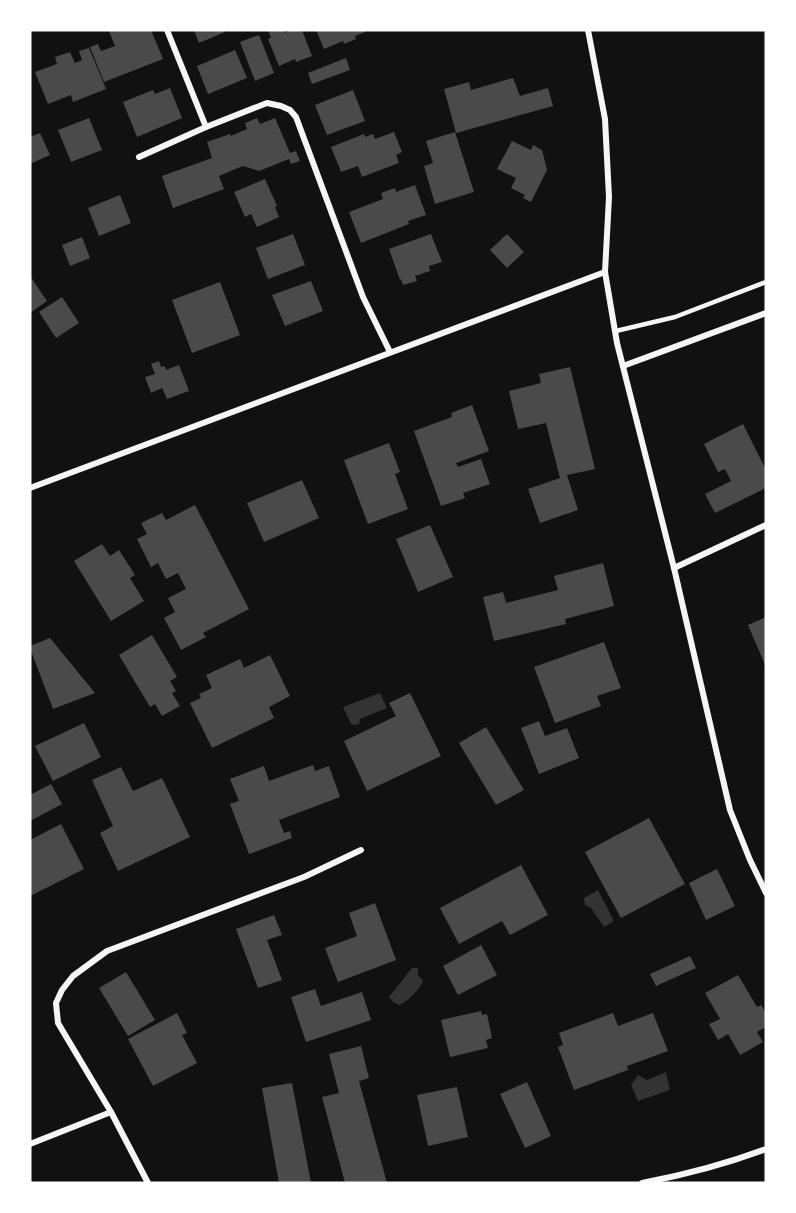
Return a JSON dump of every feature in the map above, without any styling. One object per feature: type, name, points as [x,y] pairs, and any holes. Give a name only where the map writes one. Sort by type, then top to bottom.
[{"type":"street","points":[[167,30],[206,127]]},
{"type":"street","points":[[588,30],[605,119],[609,197],[605,272],[617,343],[674,568],[730,810],[766,893]]},
{"type":"street","points":[[139,157],[267,103],[290,110],[296,117],[363,297],[390,352]]},
{"type":"street","points":[[30,488],[605,272]]},
{"type":"street","points":[[623,366],[766,313]]},
{"type":"street","points":[[674,568],[766,525]]},
{"type":"street","points":[[148,1183],[111,1112],[58,1023],[56,1003],[62,990],[73,976],[106,951],[304,877],[361,850]]},
{"type":"street","points":[[30,1144],[111,1112]]},
{"type":"street","points":[[642,1183],[743,1158],[766,1149]]},
{"type":"lane","points":[[616,331],[675,317],[766,282]]},
{"type":"shaded area","points":[[380,693],[387,708],[360,719],[359,724],[351,724],[343,707]]},
{"type":"shaded area","points":[[598,890],[614,921],[604,927],[591,908],[585,905],[584,898]]},
{"type":"shaded area","points":[[412,968],[418,968],[418,975],[423,981],[405,1002],[399,1005],[389,997]]},
{"type":"shaded area","points":[[666,1072],[670,1090],[638,1101],[631,1085],[638,1075],[647,1080]]},
{"type":"building","points":[[151,30],[163,59],[104,82],[90,47],[98,44],[101,51],[115,46],[109,31]]},
{"type":"building","points":[[194,30],[224,30],[225,32],[199,43]]},
{"type":"building","points":[[268,30],[284,30],[285,33],[288,30],[302,30],[312,56],[296,62],[295,59],[279,66],[268,39],[271,38]]},
{"type":"building","points":[[316,30],[364,30],[365,32],[344,44],[343,41],[324,49]]},
{"type":"building","points":[[259,35],[274,73],[255,81],[240,42]]},
{"type":"building","points":[[89,48],[106,89],[73,102],[71,95],[48,104],[35,72],[57,64],[55,57],[70,52],[75,63],[82,60],[79,51]]},
{"type":"building","points":[[235,50],[247,78],[208,94],[197,66]]},
{"type":"building","points":[[346,58],[350,70],[312,84],[308,73]]},
{"type":"building","points":[[513,78],[520,96],[548,88],[553,106],[456,133],[444,89],[469,82],[471,90]]},
{"type":"building","points":[[170,88],[182,118],[137,137],[123,102],[153,90],[155,94]]},
{"type":"building","points":[[353,90],[365,121],[327,135],[315,105]]},
{"type":"building","points":[[89,118],[102,150],[71,162],[58,130]]},
{"type":"building","points":[[257,118],[260,124],[275,118],[290,153],[296,151],[300,161],[291,164],[289,159],[259,171],[243,166],[219,176],[224,189],[173,208],[162,176],[212,158],[207,142],[247,129],[245,123]]},
{"type":"building","points":[[394,132],[402,152],[396,155],[399,163],[362,177],[358,166],[341,172],[331,147],[364,134],[365,137],[373,134],[375,139]]},
{"type":"building","points":[[455,132],[474,192],[435,204],[424,166],[433,163],[426,141]]},
{"type":"building","points":[[40,133],[50,155],[30,164],[30,137]]},
{"type":"building","points":[[512,141],[531,150],[533,145],[542,150],[547,170],[531,202],[523,198],[525,195],[511,188],[516,178],[497,169]]},
{"type":"building","points":[[265,179],[277,206],[275,207],[279,217],[257,227],[251,214],[245,217],[234,192]]},
{"type":"building","points":[[415,185],[426,215],[361,243],[349,212],[383,199],[381,193],[395,188],[396,192]]},
{"type":"building","points":[[120,195],[131,223],[99,236],[88,208]]},
{"type":"building","points":[[293,234],[305,265],[268,279],[256,248]]},
{"type":"building","points":[[431,234],[442,262],[429,266],[430,271],[415,276],[417,281],[403,285],[389,249]]},
{"type":"building","points":[[507,234],[524,252],[507,268],[490,250]]},
{"type":"building","points":[[82,237],[90,258],[70,266],[62,245]]},
{"type":"building","points":[[30,276],[47,301],[30,313]]},
{"type":"building","points":[[311,281],[323,311],[285,326],[272,295]]},
{"type":"building","points":[[220,282],[240,335],[192,353],[172,300]]},
{"type":"building","points":[[62,297],[79,323],[56,338],[39,312]]},
{"type":"building","points":[[159,361],[161,367],[165,366],[166,370],[179,365],[189,391],[167,399],[162,388],[151,393],[145,377],[155,374],[151,364]]},
{"type":"building","points":[[570,367],[595,469],[567,475],[578,510],[540,523],[528,489],[560,478],[546,423],[518,429],[509,391],[541,383],[539,374]]},
{"type":"building","points":[[472,405],[489,451],[456,463],[458,467],[481,459],[490,484],[463,493],[465,498],[441,506],[414,431],[452,417],[451,413]]},
{"type":"building","points":[[743,424],[766,470],[766,488],[715,513],[705,494],[731,481],[725,469],[718,472],[704,444]]},
{"type":"building","points":[[389,443],[400,472],[395,474],[408,509],[368,524],[344,460]]},
{"type":"building","points":[[302,480],[319,518],[264,542],[247,503]]},
{"type":"building","points":[[195,505],[249,609],[203,633],[206,637],[181,650],[164,618],[175,612],[168,598],[186,589],[178,573],[166,579],[158,563],[151,567],[137,539],[147,534],[141,523],[162,513],[166,520]]},
{"type":"building","points":[[430,525],[453,577],[418,592],[396,539]]},
{"type":"building","points":[[102,544],[110,556],[119,550],[135,575],[130,578],[144,601],[111,621],[74,561]]},
{"type":"building","points":[[603,563],[614,606],[565,619],[566,624],[494,641],[483,597],[503,592],[506,603],[558,590],[554,576]]},
{"type":"building","points":[[766,617],[766,667],[748,625]]},
{"type":"building","points":[[152,635],[177,677],[170,681],[176,691],[172,693],[180,706],[162,716],[155,704],[150,707],[119,655]]},
{"type":"building","points":[[50,638],[95,693],[53,709],[30,648]]},
{"type":"building","points":[[604,642],[621,688],[597,696],[601,706],[555,723],[534,667]]},
{"type":"building","points":[[270,655],[290,696],[269,707],[274,718],[212,748],[190,703],[201,698],[199,694],[212,688],[206,675],[240,659],[244,668]]},
{"type":"building","points":[[410,693],[441,756],[367,791],[344,741],[396,716],[389,703]]},
{"type":"building","points":[[539,721],[545,736],[567,728],[579,758],[539,774],[521,728]]},
{"type":"building","points":[[84,723],[101,757],[53,781],[35,746]]},
{"type":"building","points":[[486,727],[524,790],[496,805],[459,743]]},
{"type":"building","points":[[313,765],[315,771],[329,766],[340,797],[279,820],[284,833],[290,831],[292,838],[249,854],[230,804],[239,801],[230,779],[264,766],[269,781]]},
{"type":"building","points":[[121,767],[133,791],[162,778],[190,837],[118,871],[100,833],[113,826],[92,780]]},
{"type":"building","points":[[51,784],[62,804],[30,821],[30,795]]},
{"type":"building","points":[[649,818],[685,884],[621,918],[585,852]]},
{"type":"building","points":[[61,824],[84,869],[30,896],[30,840]]},
{"type":"building","points":[[521,865],[548,915],[510,935],[502,921],[459,944],[440,908]]},
{"type":"building","points":[[717,869],[735,906],[706,920],[689,883]]},
{"type":"building","points":[[375,903],[396,960],[338,982],[325,948],[357,936],[349,913]]},
{"type":"building","points":[[274,915],[282,935],[267,940],[282,980],[258,988],[236,929]]},
{"type":"building","points":[[481,945],[497,975],[458,995],[443,966]]},
{"type":"building","points":[[690,956],[696,968],[656,986],[650,974]]},
{"type":"building","points":[[126,972],[155,1020],[128,1036],[99,988]]},
{"type":"building","points":[[738,975],[757,1007],[761,1005],[766,1013],[766,1027],[757,1032],[763,1042],[740,1055],[728,1034],[718,1040],[709,1024],[720,1019],[705,993]]},
{"type":"building","points":[[315,989],[321,1006],[362,992],[371,1020],[306,1042],[291,997]]},
{"type":"building","points":[[481,1011],[482,1015],[487,1014],[492,1038],[486,1040],[488,1048],[450,1057],[441,1020]]},
{"type":"building","points":[[177,1013],[187,1033],[182,1035],[197,1063],[153,1086],[128,1039]]},
{"type":"building","points":[[613,1013],[618,1026],[653,1013],[668,1051],[627,1066],[628,1070],[574,1090],[558,1047],[563,1045],[559,1033]]},
{"type":"building","points":[[361,1046],[369,1078],[359,1081],[387,1183],[345,1183],[322,1097],[339,1093],[329,1054]]},
{"type":"building","points":[[527,1082],[551,1136],[525,1148],[500,1094]]},
{"type":"building","points":[[292,1083],[311,1183],[279,1183],[262,1088]]},
{"type":"building","points":[[457,1087],[468,1137],[428,1146],[417,1095]]}]
